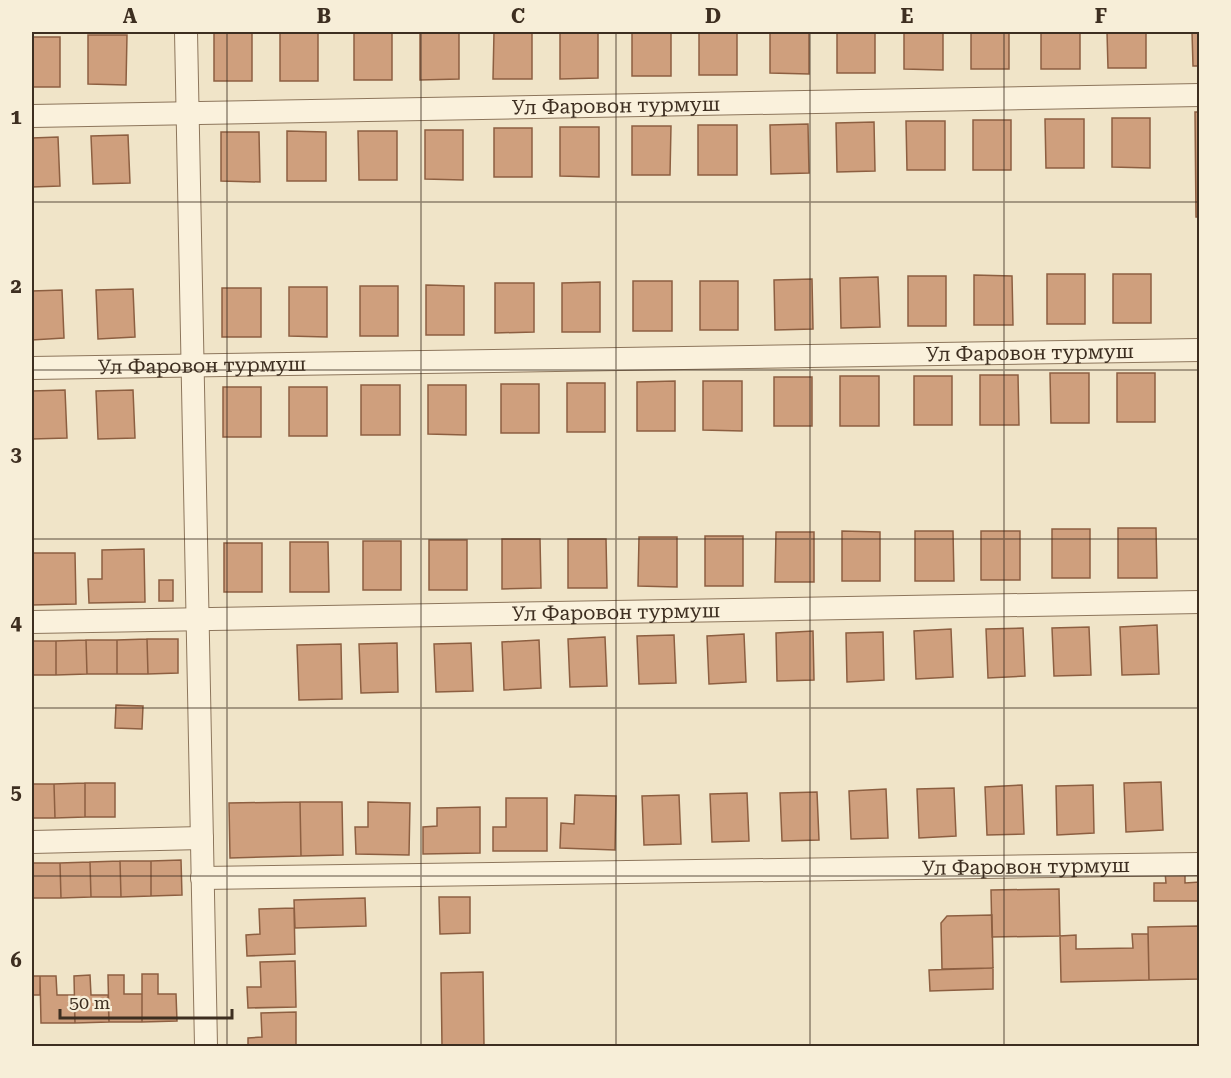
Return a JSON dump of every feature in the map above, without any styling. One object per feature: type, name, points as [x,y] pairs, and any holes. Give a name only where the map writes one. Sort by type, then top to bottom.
[{"type":"street","points":[[186,32],[206,1047]]},
{"type":"street","name":"Ул Фаровон турмуш","points":[[32,116],[1200,95]]},
{"type":"street","name":"Ул Фаровон турмуш","points":[[32,368],[1200,350]]},
{"type":"street","name":"Ул Фаровон турмуш","points":[[32,622],[1200,602]]},
{"type":"street","points":[[32,842],[202,838]]},
{"type":"street","name":"Ул Фаровон турмуш","points":[[202,878],[1200,864]]},
{"type":"building","points":[[214,32],[252,32],[252,81],[214,81]]},
{"type":"building","points":[[280,32],[318,32],[318,81],[280,81]]},
{"type":"building","points":[[354,32],[392,32],[392,80],[354,80]]},
{"type":"building","points":[[420,32],[459,32],[459,79],[420,80]]},
{"type":"building","points":[[494,32],[532,32],[532,79],[493,79]]},
{"type":"building","points":[[560,32],[598,32],[598,78],[560,79]]},
{"type":"building","points":[[632,32],[671,32],[671,76],[632,76]]},
{"type":"building","points":[[699,32],[737,32],[737,75],[699,75]]},
{"type":"building","points":[[770,32],[809,32],[809,74],[770,73]]},
{"type":"building","points":[[837,32],[875,32],[875,73],[837,73]]},
{"type":"building","points":[[904,32],[943,32],[943,70],[904,69]]},
{"type":"building","points":[[971,32],[1009,32],[1009,69],[971,69]]},
{"type":"building","points":[[1041,32],[1080,32],[1080,69],[1041,69]]},
{"type":"building","points":[[1107,32],[1146,32],[1146,68],[1108,68]]},
{"type":"building","points":[[1192,32],[1200,32],[1200,66],[1193,66]]},
{"type":"building","points":[[88,35],[127,35],[126,85],[88,84]]},
{"type":"building","points":[[32,37],[60,37],[60,87],[32,87]]},
{"type":"building","points":[[1195,112],[1200,112],[1200,217],[1196,217]]},
{"type":"building","points":[[1112,118],[1150,118],[1150,168],[1112,167]]},
{"type":"building","points":[[1045,119],[1084,119],[1084,168],[1046,168]]},
{"type":"building","points":[[973,120],[1011,120],[1011,170],[973,170]]},
{"type":"building","points":[[906,121],[945,121],[945,170],[907,170]]},
{"type":"building","points":[[874,122],[875,171],[837,172],[836,123]]},
{"type":"building","points":[[808,124],[809,173],[771,174],[770,125]]},
{"type":"building","points":[[698,125],[737,125],[737,175],[698,175]]},
{"type":"building","points":[[632,126],[671,126],[670,175],[632,175]]},
{"type":"building","points":[[560,127],[599,127],[599,177],[560,176]]},
{"type":"building","points":[[494,128],[532,128],[532,177],[494,177]]},
{"type":"building","points":[[425,130],[463,130],[463,180],[425,179]]},
{"type":"building","points":[[287,131],[326,132],[326,181],[287,181]]},
{"type":"building","points":[[358,131],[397,131],[397,180],[359,180]]},
{"type":"building","points":[[221,132],[259,132],[260,182],[221,181]]},
{"type":"building","points":[[128,135],[130,183],[93,184],[91,136]]},
{"type":"building","points":[[58,137],[60,186],[32,187],[32,138]]},
{"type":"building","points":[[1047,274],[1085,274],[1085,324],[1047,324]]},
{"type":"building","points":[[1113,274],[1151,274],[1151,323],[1113,323]]},
{"type":"building","points":[[974,275],[1012,276],[1013,325],[974,325]]},
{"type":"building","points":[[908,276],[946,276],[946,326],[908,326]]},
{"type":"building","points":[[878,277],[880,327],[841,328],[840,278]]},
{"type":"building","points":[[812,279],[813,329],[775,330],[774,280]]},
{"type":"building","points":[[633,281],[672,281],[672,331],[633,331]]},
{"type":"building","points":[[700,281],[738,281],[738,330],[700,330]]},
{"type":"building","points":[[600,282],[600,332],[562,332],[562,283]]},
{"type":"building","points":[[495,283],[534,283],[534,332],[495,333]]},
{"type":"building","points":[[426,285],[464,286],[464,335],[426,335]]},
{"type":"building","points":[[360,286],[398,286],[398,336],[360,336]]},
{"type":"building","points":[[289,287],[327,287],[327,337],[289,336]]},
{"type":"building","points":[[222,288],[261,288],[261,337],[222,337]]},
{"type":"building","points":[[133,289],[135,337],[98,339],[96,290]]},
{"type":"building","points":[[62,290],[64,338],[32,340],[32,291]]},
{"type":"building","points":[[1050,373],[1089,373],[1089,423],[1051,423]]},
{"type":"building","points":[[1117,373],[1155,373],[1155,422],[1117,422]]},
{"type":"building","points":[[980,375],[1018,375],[1019,425],[980,425]]},
{"type":"building","points":[[840,376],[879,376],[879,426],[840,426]]},
{"type":"building","points":[[914,376],[952,376],[952,425],[914,425]]},
{"type":"building","points":[[774,377],[812,377],[812,426],[774,426]]},
{"type":"building","points":[[675,381],[675,431],[637,431],[637,382]]},
{"type":"building","points":[[703,381],[742,381],[742,431],[703,430]]},
{"type":"building","points":[[567,383],[605,383],[605,432],[567,432]]},
{"type":"building","points":[[501,384],[539,384],[539,433],[501,433]]},
{"type":"building","points":[[361,385],[400,385],[400,435],[361,435]]},
{"type":"building","points":[[428,385],[466,385],[466,435],[428,434]]},
{"type":"building","points":[[223,387],[261,387],[261,437],[223,437]]},
{"type":"building","points":[[289,387],[327,387],[327,436],[289,436]]},
{"type":"building","points":[[65,390],[67,438],[32,439],[32,391]]},
{"type":"building","points":[[133,390],[135,438],[98,439],[96,391]]},
{"type":"building","points":[[1118,528],[1156,528],[1157,578],[1118,578]]},
{"type":"building","points":[[1052,529],[1090,529],[1090,578],[1052,578]]},
{"type":"building","points":[[842,531],[880,532],[880,581],[842,581]]},
{"type":"building","points":[[915,531],[953,531],[954,581],[915,581]]},
{"type":"building","points":[[981,531],[1020,531],[1020,580],[981,580]]},
{"type":"building","points":[[776,532],[814,532],[814,582],[775,582]]},
{"type":"building","points":[[705,536],[743,536],[743,586],[705,586]]},
{"type":"building","points":[[639,537],[677,537],[677,587],[638,586]]},
{"type":"building","points":[[502,539],[540,539],[541,588],[502,589]]},
{"type":"building","points":[[568,539],[606,539],[607,588],[568,588]]},
{"type":"building","points":[[429,540],[467,540],[467,590],[429,590]]},
{"type":"building","points":[[363,541],[401,541],[401,590],[363,590]]},
{"type":"building","points":[[290,542],[328,542],[329,592],[290,592]]},
{"type":"building","points":[[224,543],[262,543],[262,592],[224,592]]},
{"type":"building","points":[[144,549],[145,602],[89,603],[88,579],[102,579],[102,550]]},
{"type":"building","points":[[32,553],[75,553],[76,604],[32,605]]},
{"type":"building","points":[[159,580],[173,580],[173,601],[159,601]]},
{"type":"building","points":[[1157,625],[1159,674],[1122,675],[1120,627]]},
{"type":"building","points":[[1089,627],[1091,675],[1054,676],[1052,628]]},
{"type":"building","points":[[1023,628],[1025,676],[988,678],[986,629]]},
{"type":"building","points":[[951,629],[953,677],[916,679],[914,631]]},
{"type":"building","points":[[813,631],[814,680],[777,681],[776,633]]},
{"type":"building","points":[[883,632],[884,680],[847,682],[846,633]]},
{"type":"building","points":[[744,634],[746,682],[709,684],[707,636]]},
{"type":"building","points":[[674,635],[676,683],[639,684],[637,636]]},
{"type":"building","points":[[605,637],[607,686],[570,687],[568,639]]},
{"type":"building","points":[[147,639],[148,674],[117,674],[117,640]]},
{"type":"building","points":[[147,639],[178,639],[178,673],[148,674]]},
{"type":"building","points":[[86,640],[87,674],[56,675],[56,641]]},
{"type":"building","points":[[86,640],[117,640],[117,674],[87,674]]},
{"type":"building","points":[[539,640],[541,688],[504,690],[502,642]]},
{"type":"building","points":[[32,641],[56,641],[56,675],[32,675]]},
{"type":"building","points":[[397,643],[398,692],[361,693],[359,644]]},
{"type":"building","points":[[471,643],[473,691],[436,692],[434,644]]},
{"type":"building","points":[[341,644],[342,699],[299,700],[297,645]]},
{"type":"building","points":[[116,705],[143,706],[142,729],[115,728]]},
{"type":"building","points":[[1161,782],[1163,830],[1126,832],[1124,783]]},
{"type":"building","points":[[85,783],[85,817],[55,818],[54,784]]},
{"type":"building","points":[[85,783],[115,783],[115,817],[85,817]]},
{"type":"building","points":[[32,784],[54,784],[55,818],[32,818]]},
{"type":"building","points":[[1022,785],[1024,834],[987,835],[985,787]]},
{"type":"building","points":[[1093,785],[1094,833],[1057,835],[1056,786]]},
{"type":"building","points":[[954,788],[956,836],[919,838],[917,789]]},
{"type":"building","points":[[886,789],[888,838],[851,839],[849,791]]},
{"type":"building","points":[[817,792],[819,840],[782,841],[780,793]]},
{"type":"building","points":[[747,793],[749,841],[712,842],[710,794]]},
{"type":"building","points":[[575,795],[616,796],[615,850],[560,848],[561,823],[574,824]]},
{"type":"building","points":[[679,795],[681,844],[644,845],[642,796]]},
{"type":"building","points":[[506,798],[547,798],[547,851],[493,851],[493,827],[506,827]]},
{"type":"building","points":[[300,802],[301,856],[230,858],[229,803]]},
{"type":"building","points":[[300,802],[342,802],[343,855],[301,856]]},
{"type":"building","points":[[368,802],[410,803],[409,855],[356,854],[355,827],[368,827]]},
{"type":"building","points":[[480,807],[480,853],[423,854],[423,827],[437,826],[437,808]]},
{"type":"building","points":[[181,860],[182,895],[151,896],[151,861]]},
{"type":"building","points":[[120,861],[121,897],[91,897],[90,862]]},
{"type":"building","points":[[120,861],[151,861],[151,896],[121,897]]},
{"type":"building","points":[[90,862],[91,897],[61,898],[60,863]]},
{"type":"building","points":[[32,863],[60,863],[61,898],[32,898]]},
{"type":"building","points":[[1165,872],[1185,872],[1185,883],[1200,882],[1200,901],[1154,901],[1154,883],[1166,883]]},
{"type":"building","points":[[1059,889],[1060,936],[992,937],[991,890]]},
{"type":"building","points":[[439,897],[470,897],[470,933],[440,934]]},
{"type":"building","points":[[365,898],[366,926],[295,928],[294,900]]},
{"type":"building","points":[[294,908],[295,954],[247,956],[246,935],[260,934],[259,909]]},
{"type":"building","points":[[992,915],[993,968],[942,969],[941,923],[947,916]]},
{"type":"building","points":[[1199,926],[1200,979],[1149,980],[1148,927]]},
{"type":"building","points":[[1132,934],[1148,934],[1149,980],[1061,982],[1060,936],[1076,935],[1076,949],[1133,948]]},
{"type":"building","points":[[295,961],[296,1007],[248,1008],[247,987],[261,987],[260,962]]},
{"type":"building","points":[[993,968],[993,989],[930,991],[929,970]]},
{"type":"building","points":[[483,972],[484,1046],[442,1046],[441,973]]},
{"type":"building","points":[[142,974],[158,974],[158,994],[176,994],[177,1021],[142,1022]]},
{"type":"building","points":[[90,975],[91,995],[108,995],[109,1022],[75,1023],[74,976]]},
{"type":"building","points":[[108,975],[124,975],[124,994],[142,994],[142,1022],[109,1022]]},
{"type":"building","points":[[32,976],[40,976],[40,995],[32,995]]},
{"type":"building","points":[[40,976],[56,976],[57,995],[74,995],[75,1023],[41,1023]]},
{"type":"building","points":[[296,1012],[296,1046],[248,1046],[248,1038],[262,1037],[261,1013]]}]
